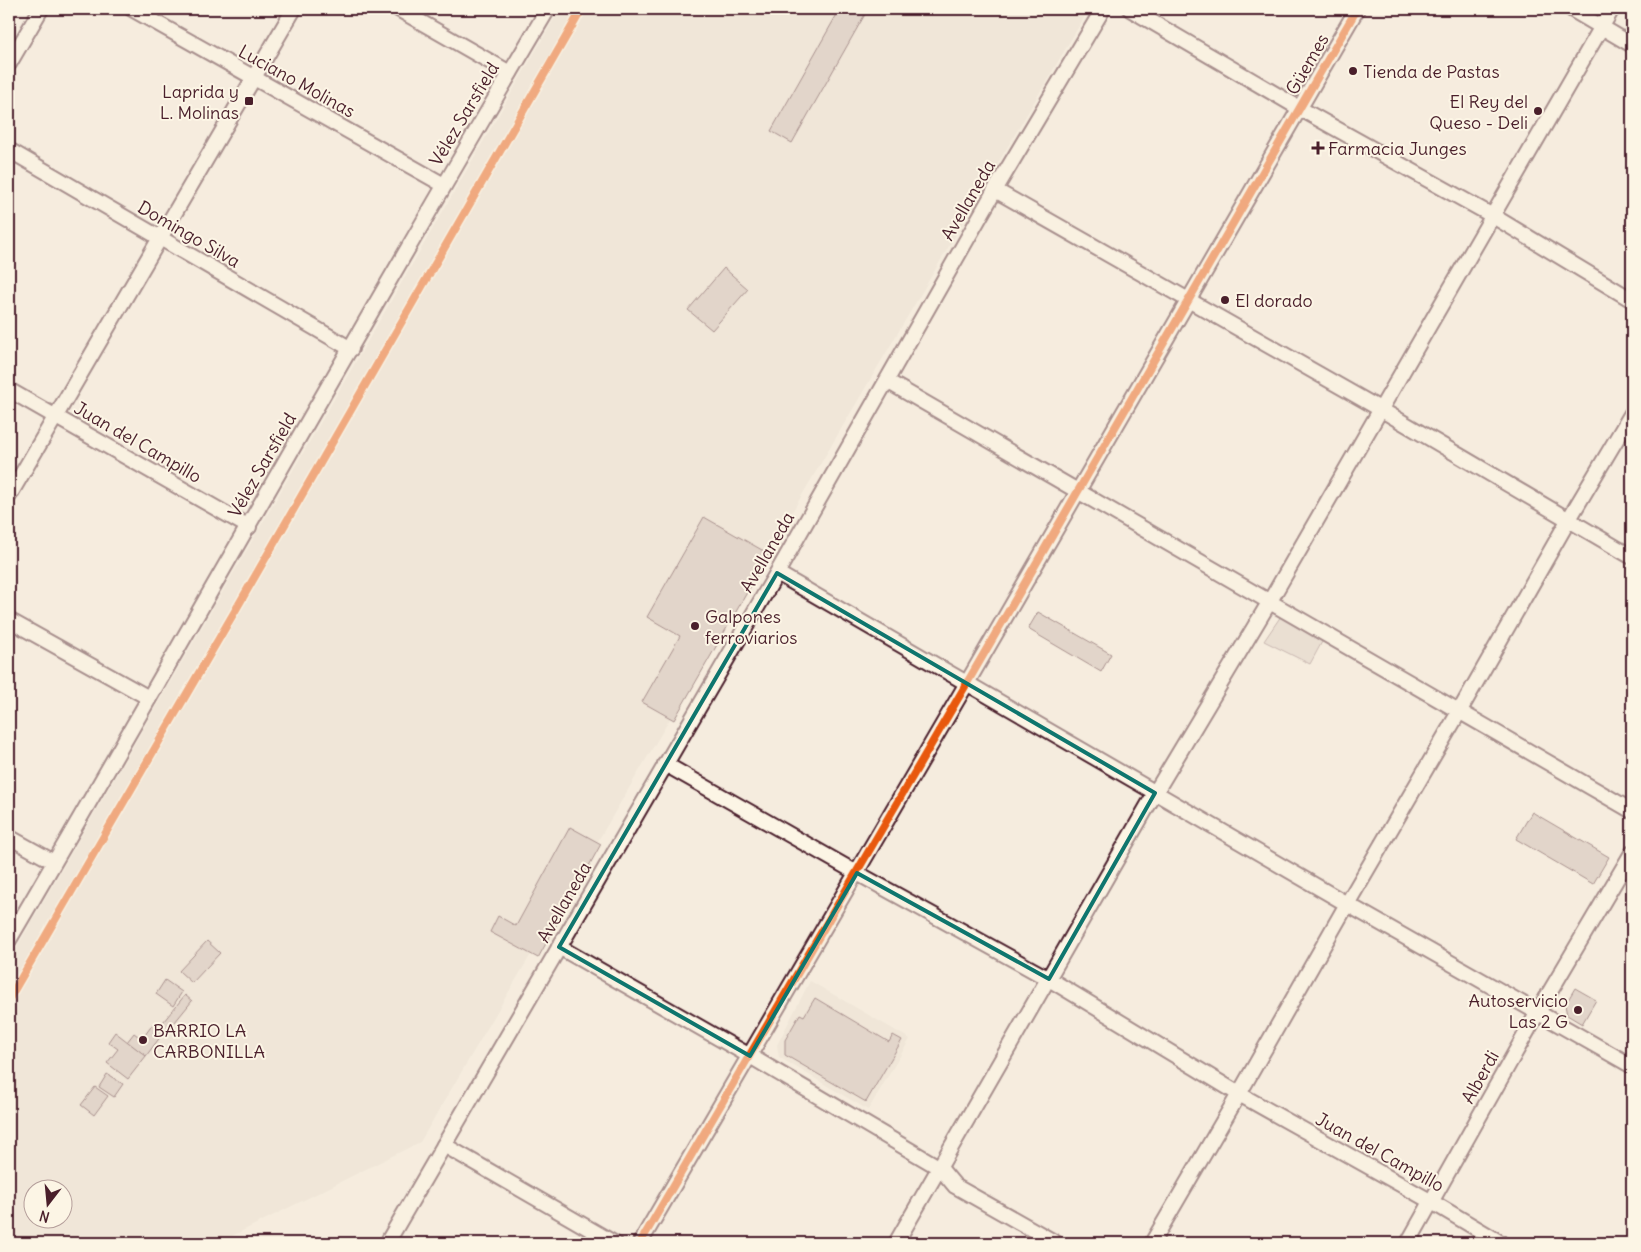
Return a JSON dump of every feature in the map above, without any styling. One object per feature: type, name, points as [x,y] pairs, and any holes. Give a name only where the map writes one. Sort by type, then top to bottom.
[{"type":"street","points":[[9,64],[41,9]]},
{"type":"street","name":"Luciano Molinas","points":[[132,9],[444,186]]},
{"type":"street","points":[[9,496],[294,9]]},
{"type":"street","points":[[398,9],[510,73]]},
{"type":"street","name":"Vélez Sarsfield","points":[[9,940],[548,9]]},
{"type":"street","name":"Avellaneda","points":[[387,1243],[777,573],[995,190],[1103,9]]},
{"type":"street","points":[[1130,9],[1299,108],[1493,216],[1632,300]]},
{"type":"street","name":"Güemes","points":[[640,1243],[857,873],[1357,9]]},
{"type":"street","points":[[1571,9],[1632,45]]},
{"type":"street","points":[[896,1243],[1155,793],[1270,601],[1612,9]]},
{"type":"street","name":"Domingo Silva","points":[[9,150],[351,349]]},
{"type":"street","points":[[995,190],[1380,409],[1632,557]]},
{"type":"street","points":[[887,381],[1632,811]]},
{"type":"street","name":"Juan del Campillo","points":[[9,390],[249,527]]},
{"type":"street","points":[[1152,1243],[1632,412]]},
{"type":"street","points":[[777,573],[1347,904],[1632,1066]]},
{"type":"street","points":[[9,620],[149,698]]},
{"type":"street","name":"Juan del Campillo","points":[[665,764],[1049,979],[1239,1094],[1432,1202],[1501,1243]]},
{"type":"street","points":[[9,837],[54,862]]},
{"type":"street","name":"Alberdi","points":[[1408,1243],[1538,1012],[1632,853]]},
{"type":"street","points":[[559,947],[750,1056],[940,1168],[955,1186],[1056,1243]]},
{"type":"street","points":[[444,1145],[614,1243]]},
{"type":"highlighted area","points":[[777,573],[1155,793],[1049,979],[857,873],[750,1056],[559,947]]},
{"type":"shaded area","points":[[560,9],[1089,9],[420,1142],[218,1243],[9,1243],[9,961]]},
{"type":"shaded area","points":[[1281,616],[1323,640],[1310,664],[1264,641]]},
{"type":"shaded area","points":[[810,981],[910,1039],[868,1110],[779,1057],[777,1045]]},
{"type":"building","points":[[840,9],[868,9],[792,143],[771,131]]},
{"type":"building","points":[[724,268],[748,289],[712,330],[688,310]]},
{"type":"building","name":"Galpones ferroviarios","points":[[704,517],[769,554],[674,720],[642,702],[680,636],[647,617]]},
{"type":"building","points":[[1038,612],[1111,654],[1101,672],[1028,629]]},
{"type":"building","points":[[1532,812],[1609,857],[1593,884],[1516,839]]},
{"type":"building","points":[[570,827],[601,844],[538,958],[490,932],[498,916],[516,926]]},
{"type":"building","points":[[207,941],[220,953],[192,983],[179,971]]},
{"type":"building","points":[[165,980],[182,992],[173,1006],[156,994]]},
{"type":"building","name":"Autoservicio Las 2 G","points":[[1575,988],[1596,1000],[1582,1024],[1567,1015],[1565,1005]]},
{"type":"building","points":[[185,995],[192,1001],[166,1033],[159,1027]]},
{"type":"building","points":[[815,998],[889,1042],[893,1035],[902,1040],[866,1102],[785,1055],[785,1040],[800,1014],[804,1016]]},
{"type":"building","name":"BARRIO LA CARBONILLA","points":[[153,1024],[164,1032],[146,1056],[127,1042],[134,1033],[142,1039]]},
{"type":"building","points":[[115,1032],[146,1056],[128,1079],[107,1063],[118,1049],[108,1042]]},
{"type":"building","points":[[107,1074],[123,1084],[114,1097],[99,1087]]},
{"type":"building","points":[[95,1087],[108,1096],[94,1115],[81,1105]]},
{"type":"cycle path","points":[[9,999],[582,9]]},
{"type":"cycle path","points":[[640,1243],[1357,9]]},
{"type":"place","name":"Tienda de Pastas","points":[[1353,71]]},
{"type":"place","name":"Laprida y L. Molinas","points":[[249,101]]},
{"type":"place","name":"El Rey del Queso - Deli","points":[[1538,111]]},
{"type":"place","name":"Farmacia Junges","points":[[1318,148]]},
{"type":"place","name":"El dorado","points":[[1225,300]]},
{"type":"place","name":"Galpones ferroviarios","points":[[695,626]]},
{"type":"place","name":"Autoservicio Las 2 G","points":[[1578,1010]]},
{"type":"place","name":"BARRIO LA CARBONILLA","points":[[143,1040]]}]
